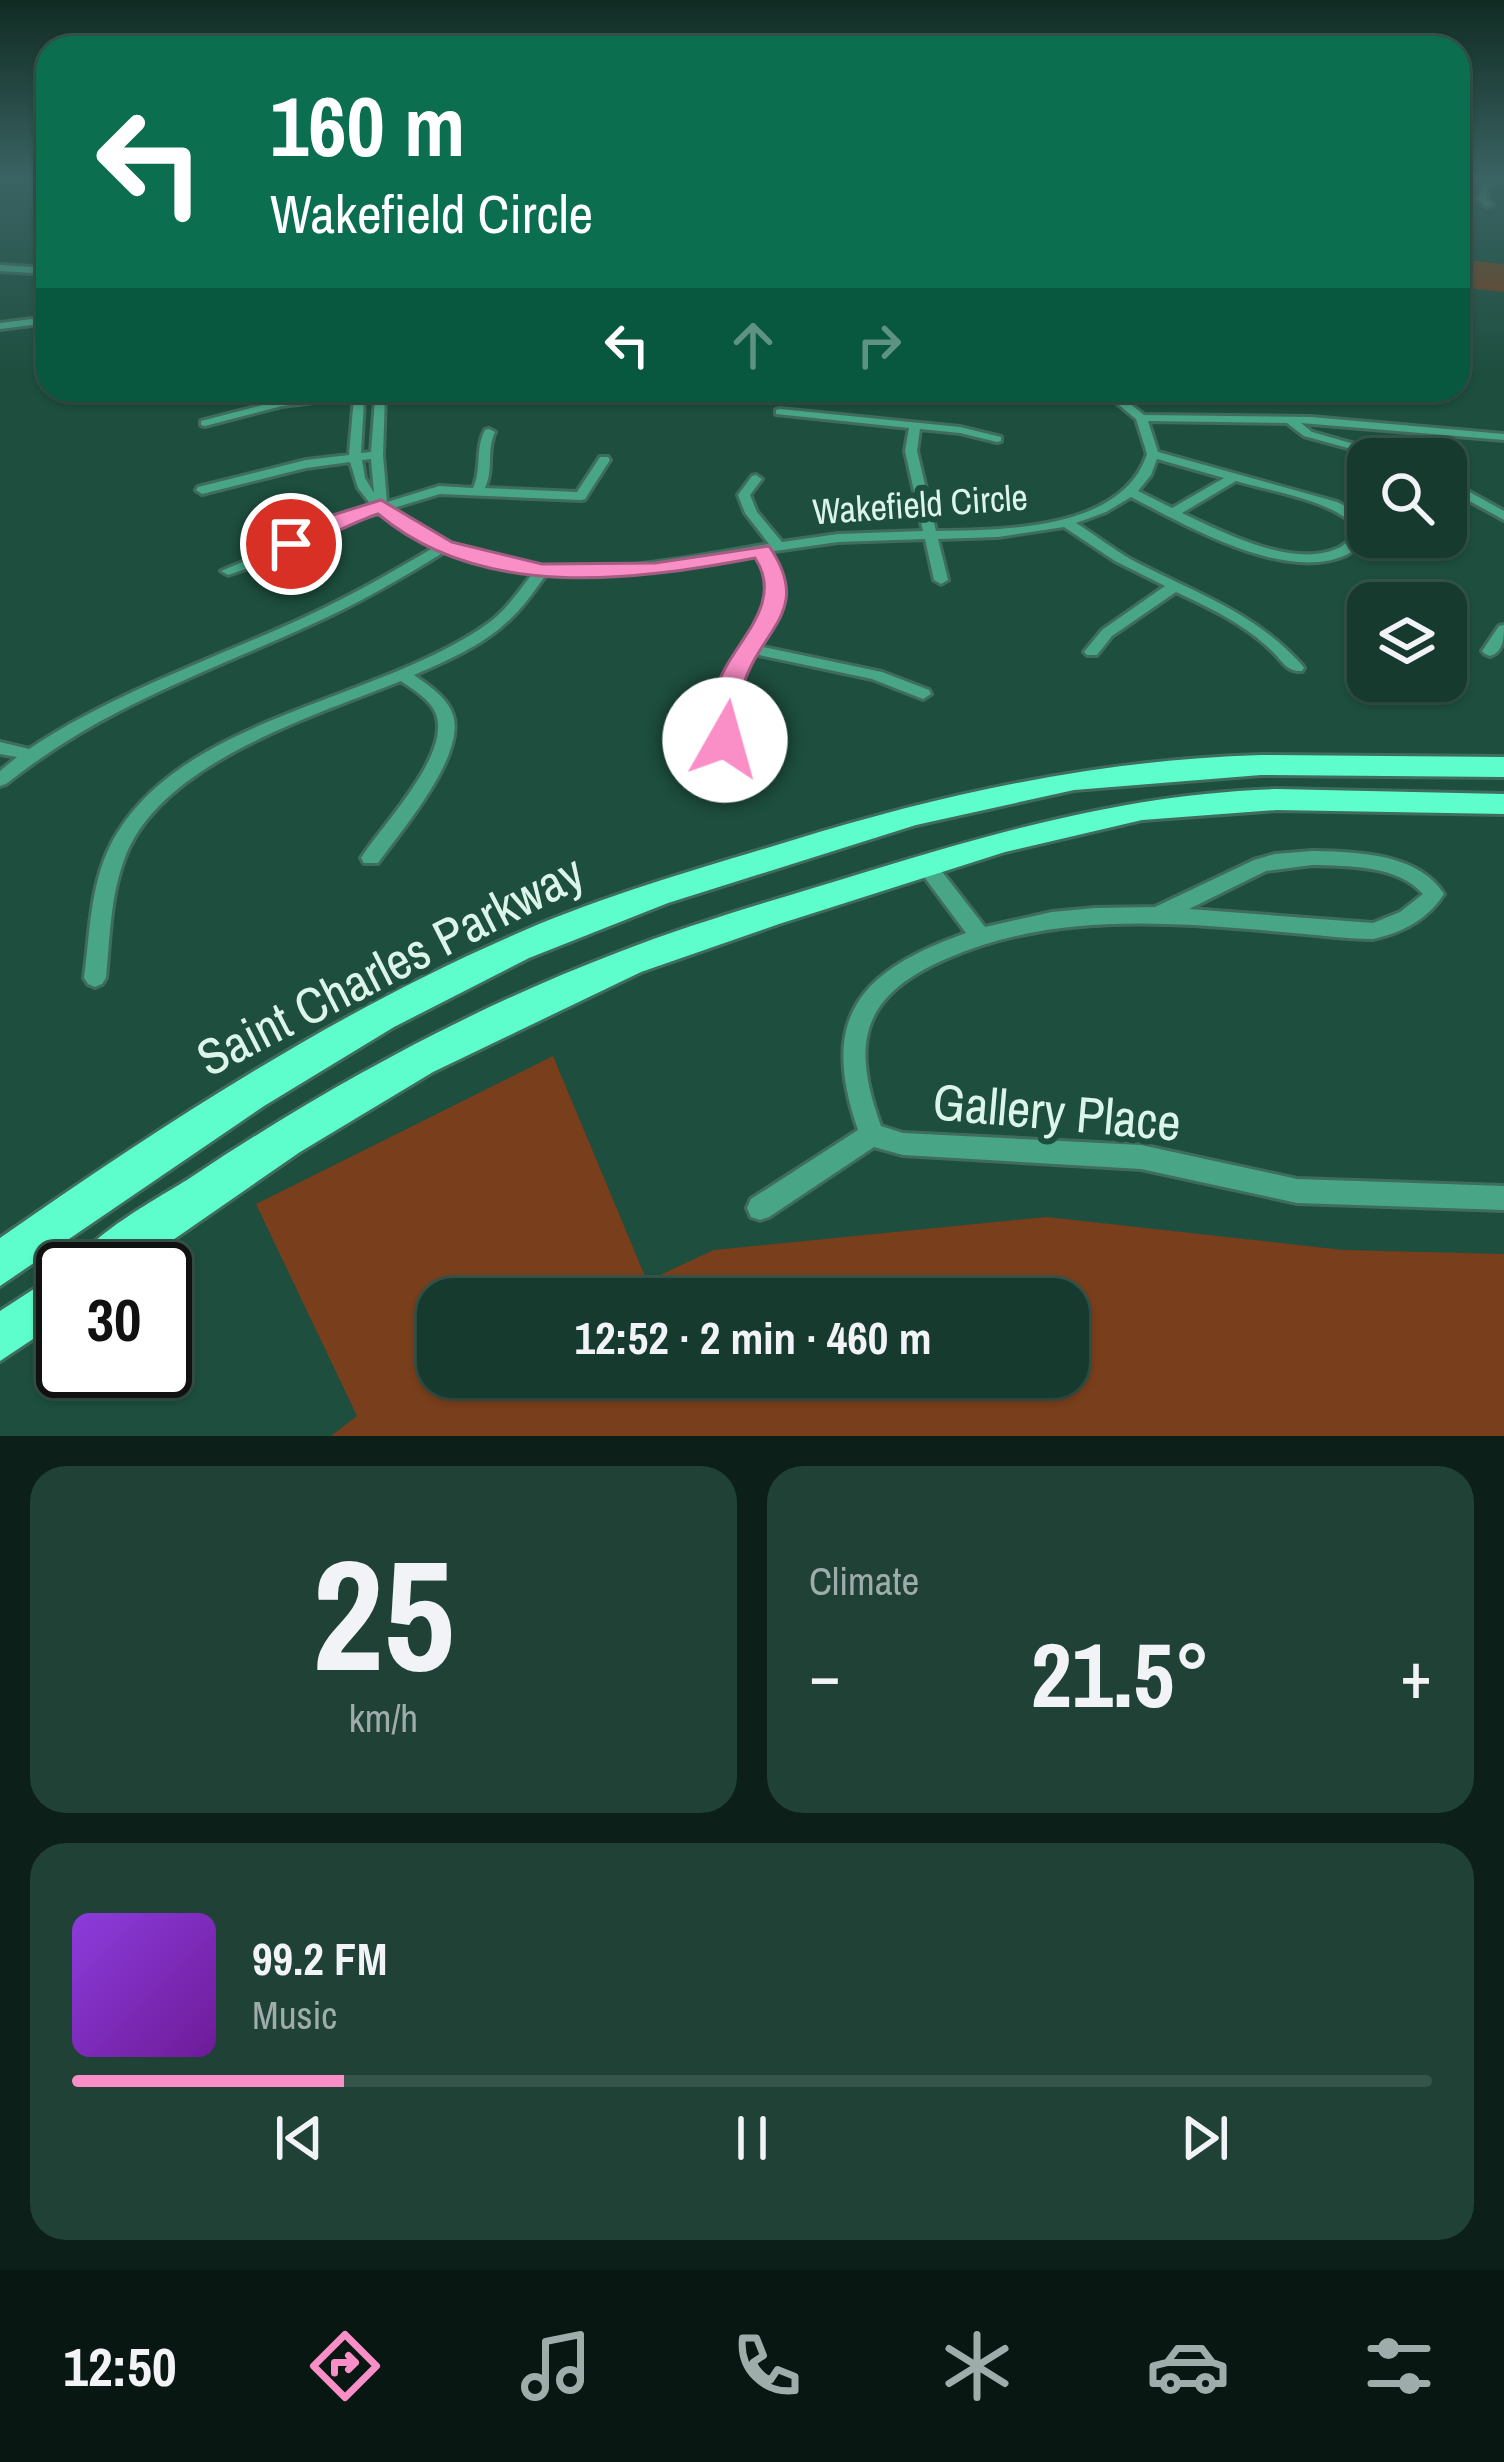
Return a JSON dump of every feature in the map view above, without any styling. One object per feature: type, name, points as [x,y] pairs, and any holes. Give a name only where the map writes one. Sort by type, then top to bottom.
[{"type":"main road","name":"Saint Charles Parkway","points":[[0,1264],[174,1139],[248,1094],[514,950],[622,905],[910,815],[1066,781],[1195,766],[1504,767]]},
{"type":"main road","points":[[134,1242],[285,1140],[373,1088],[520,1010],[689,939],[1085,821],[1211,802],[1327,797],[1504,804]]},
{"type":"main road","points":[[0,1338],[36,1312]]},
{"type":"street","points":[[0,268],[36,272]]},
{"type":"street","points":[[0,277],[22,269]]},
{"type":"street","points":[[0,277],[36,275]]},
{"type":"street","points":[[0,326],[36,322]]},
{"type":"street","points":[[205,423],[289,402]]},
{"type":"street","points":[[356,457],[359,402]]},
{"type":"street","points":[[380,402],[381,506]]},
{"type":"street","points":[[1121,402],[1141,418],[1153,454],[1146,475],[1130,492],[1263,551],[1293,558],[1339,554],[1365,532],[1361,521],[1333,505],[1153,454]]},
{"type":"street","points":[[780,412],[915,425],[997,440]]},
{"type":"street","points":[[1141,418],[1290,420],[1504,437]]},
{"type":"street","points":[[1290,420],[1308,434],[1347,445]]},
{"type":"street","points":[[915,425],[910,451],[941,580]]},
{"type":"street","points":[[478,489],[486,475],[483,443],[489,432]]},
{"type":"street","points":[[202,490],[377,455]]},
{"type":"street","name":"Wakefield Circle","points":[[356,457],[362,486],[407,528],[444,547],[542,571],[655,570],[858,536],[1011,532],[1105,508],[1130,492]]},
{"type":"street","points":[[228,571],[256,562],[331,523],[439,490],[581,496],[604,460]]},
{"type":"street","points":[[725,740],[729,689],[779,592],[770,548],[747,507],[745,496],[756,478]]},
{"type":"street","points":[[1174,512],[1231,479]]},
{"type":"street","points":[[1467,495],[1504,515]]},
{"type":"street","points":[[1065,521],[1116,556],[1256,632],[1297,668]]},
{"type":"street","points":[[0,781],[32,754],[129,695],[327,612],[444,547]]},
{"type":"street","points":[[95,978],[113,862],[150,801],[210,758],[402,674],[499,622],[542,571]]},
{"type":"street","points":[[1092,652],[1108,633],[1175,586]]},
{"type":"street","points":[[1490,651],[1504,629]]},
{"type":"street","points":[[750,649],[875,675],[922,694]]},
{"type":"street","points":[[371,858],[447,738],[441,707],[402,674]]},
{"type":"street","points":[[0,748],[32,754]]},
{"type":"street","name":"Gallery Place","points":[[1162,913],[1280,861],[1388,864],[1421,878],[1434,894],[1427,904],[1377,931],[1162,913],[1069,916],[979,935],[908,967],[872,999],[857,1024],[851,1047],[853,1077],[872,1135],[903,1144],[1141,1157],[1298,1191],[1504,1198]]},
{"type":"street","points":[[926,865],[979,935]]},
{"type":"street","points":[[760,1208],[872,1135]]},
{"type":"shaded area","points":[[1470,260],[1504,264],[1504,292],[1470,288]]},
{"type":"shaded area","points":[[553,1056],[646,1278],[417,1278],[417,1398],[1089,1398],[1089,1278],[653,1278],[714,1250],[1047,1217],[1343,1250],[1504,1254],[1504,1436],[331,1436],[357,1416],[256,1204]]},
{"type":"route","points":[[291,544],[331,523],[381,506],[407,528],[444,547],[542,571],[655,570],[761,550],[776,572],[778,599],[729,689],[725,740]]}]
